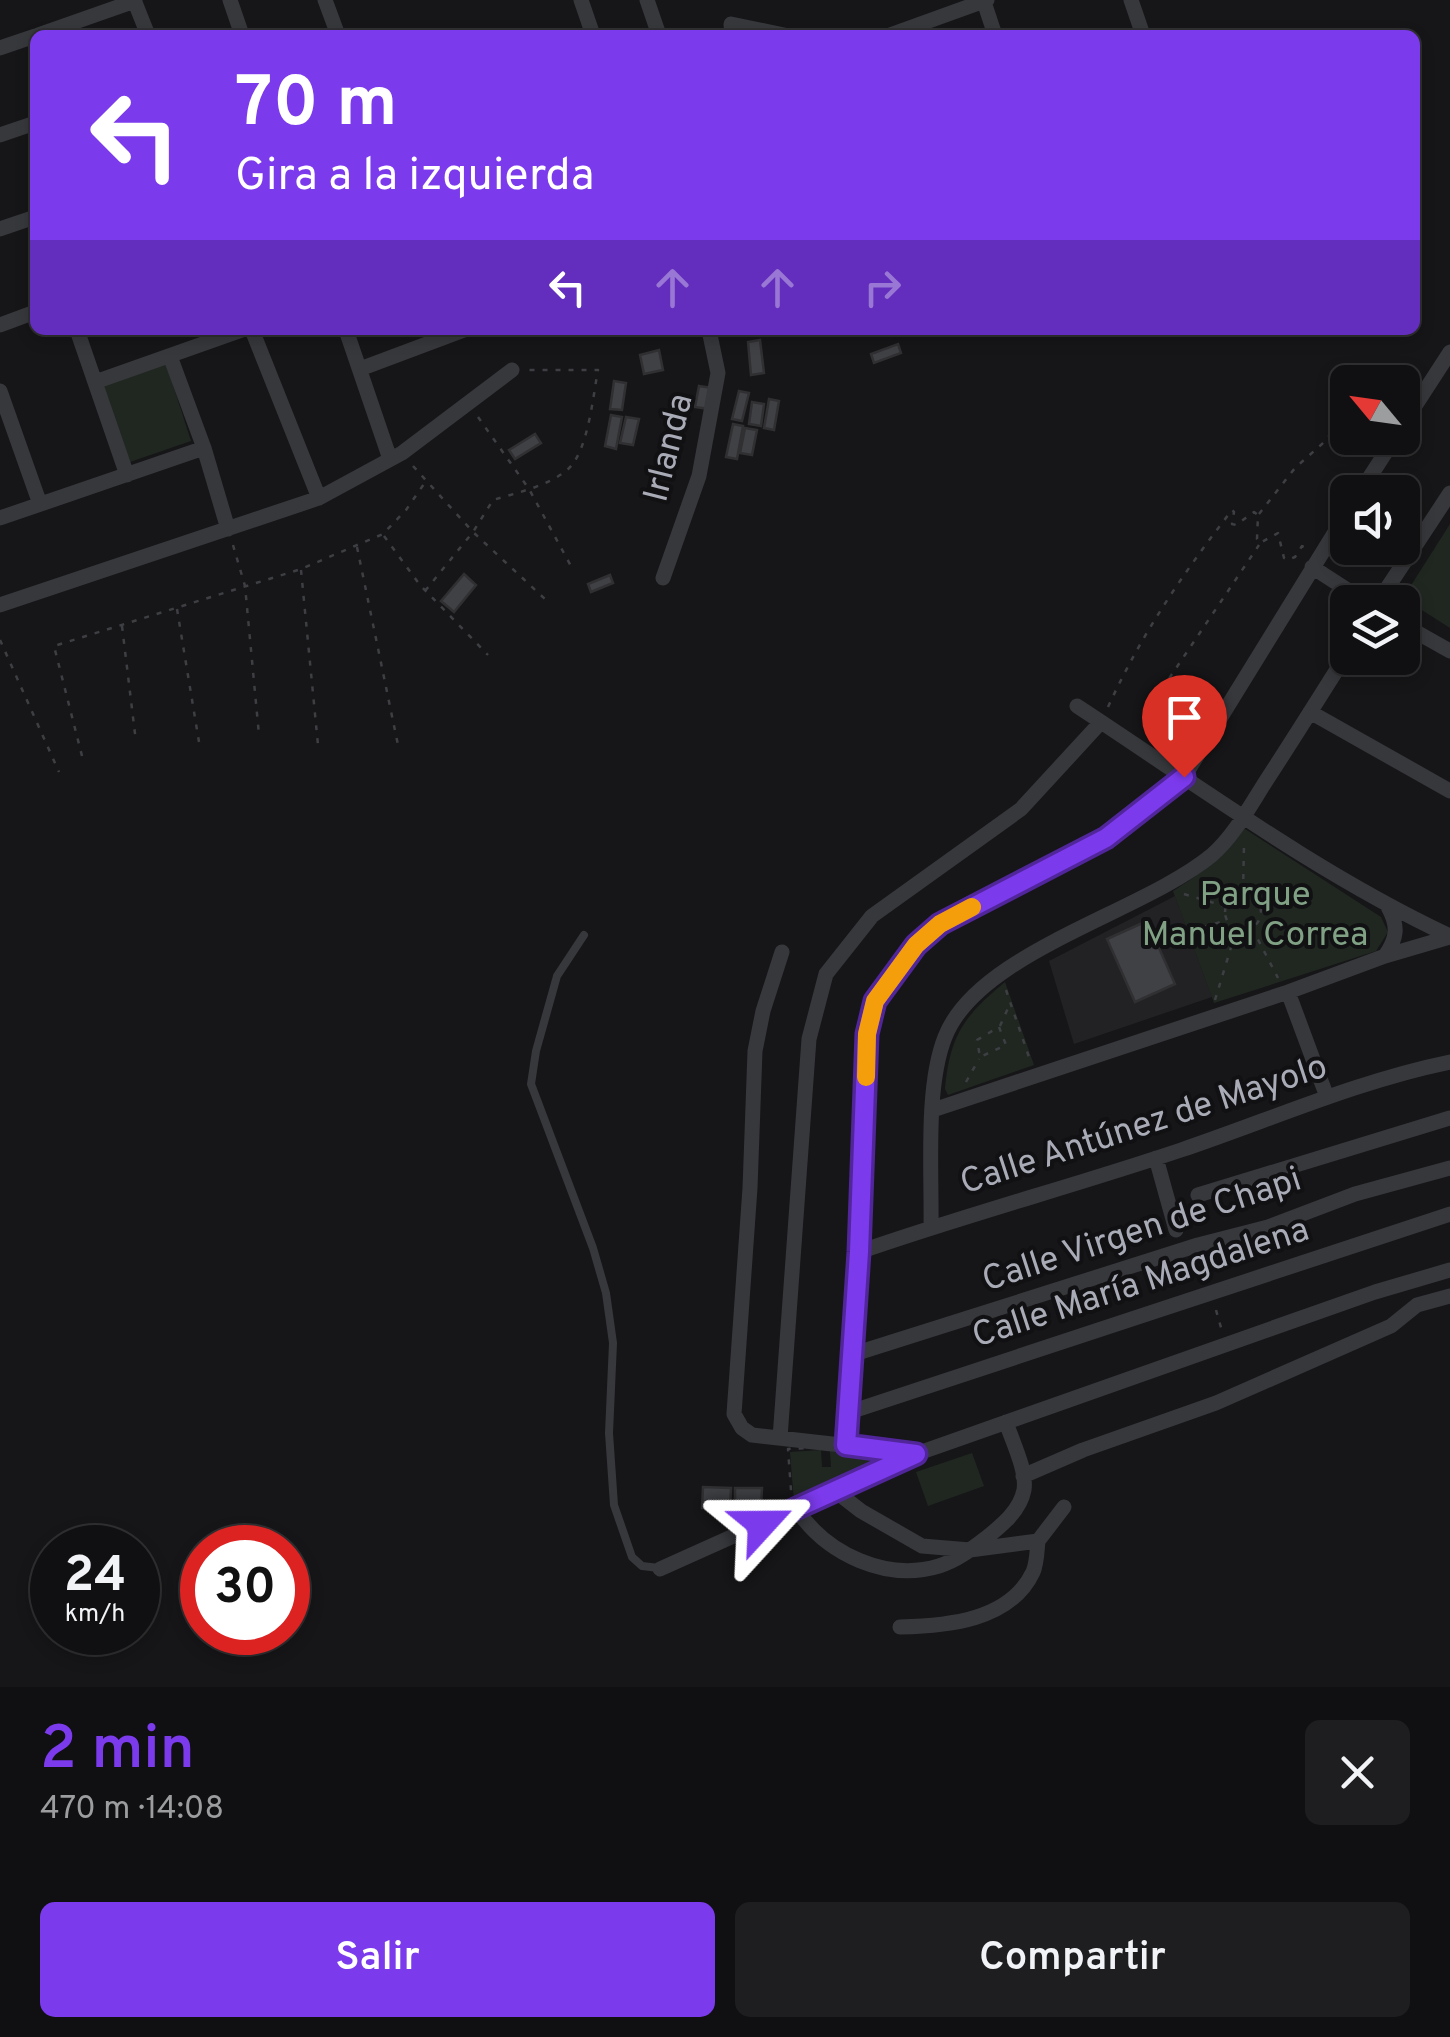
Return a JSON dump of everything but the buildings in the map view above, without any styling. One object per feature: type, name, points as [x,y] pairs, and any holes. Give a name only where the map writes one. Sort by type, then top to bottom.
[{"type":"street","points":[[230,0],[240,30]]},
{"type":"street","points":[[325,0],[336,30]]},
{"type":"street","points":[[581,0],[591,30]]},
{"type":"street","points":[[647,0],[658,30]]},
{"type":"street","points":[[1131,0],[1142,30]]},
{"type":"street","points":[[53,30],[134,1],[146,30]]},
{"type":"street","points":[[904,30],[985,1],[994,30]]},
{"type":"street","points":[[0,48],[30,38]]},
{"type":"street","points":[[0,135],[30,125]]},
{"type":"street","points":[[0,229],[30,219]]},
{"type":"street","points":[[0,325],[30,314]]},
{"type":"street","points":[[78,335],[127,475]]},
{"type":"street","points":[[95,382],[228,335]]},
{"type":"street","points":[[254,335],[318,498]]},
{"type":"street","points":[[348,335],[396,456]]},
{"type":"street","points":[[360,369],[451,335]]},
{"type":"street","name":"Irlanda","points":[[662,578],[699,476],[706,442],[718,373],[710,335]]},
{"type":"street","points":[[1420,398],[1450,352]]},
{"type":"street","points":[[170,356],[228,529]]},
{"type":"street","points":[[0,605],[318,498],[396,456],[512,370]]},
{"type":"street","points":[[0,391],[40,504]]},
{"type":"street","points":[[0,518],[204,448]]},
{"type":"street","points":[[1389,585],[1450,493]]},
{"type":"street","points":[[846,1445],[854,1354],[867,1034],[875,1001],[916,945],[940,924],[1106,838],[1184,777],[1330,539]]},
{"type":"street","points":[[1312,567],[1340,585]]},
{"type":"street","points":[[1420,634],[1450,651]]},
{"type":"street","points":[[932,1226],[933,1110],[944,1038],[956,1015],[986,984],[1036,952],[1177,882],[1216,852],[1244,816],[1333,675]]},
{"type":"street","points":[[1077,706],[1388,907],[1450,937]]},
{"type":"street","points":[[1310,712],[1450,791]]},
{"type":"street","points":[[780,1438],[809,1038],[826,974],[872,916],[1020,809],[1101,722]]},
{"type":"street","points":[[1385,956],[1395,940],[1396,922],[1388,907]]},
{"type":"street","points":[[933,1110],[1208,1017],[1284,986],[1450,937]]},
{"type":"street","points":[[782,952],[755,1051],[734,1414],[742,1428],[752,1435],[916,1454]]},
{"type":"street","points":[[1284,986],[1327,1097]]},
{"type":"street","name":"Calle Antúnez de Mayolo","points":[[859,1252],[1156,1158],[1404,1071],[1450,1062]]},
{"type":"street","name":"Calle Virgen de Chapi","points":[[1198,1195],[1450,1118]]},
{"type":"street","points":[[1156,1158],[1176,1230]]},
{"type":"street","name":"Calle Virgen de Chapi","points":[[854,1354],[1268,1227],[1355,1194],[1450,1168]]},
{"type":"street","name":"Calle María Magdalena","points":[[850,1412],[1450,1214]]},
{"type":"street","points":[[660,1568],[916,1454],[1375,1292],[1450,1270]]},
{"type":"street","points":[[1023,1476],[1216,1403],[1390,1326],[1416,1305],[1450,1296]]},
{"type":"street","points":[[794,1507],[828,1545],[862,1561],[897,1571],[944,1565],[1004,1523],[1018,1505],[1024,1489],[1023,1476],[1006,1422]]},
{"type":"street","points":[[834,1490],[861,1511],[922,1546],[970,1550],[1038,1541]]},
{"type":"street","points":[[900,1627],[974,1620],[1014,1596],[1034,1571],[1038,1541],[1064,1508]]},
{"type":"lane","points":[[584,935],[557,976],[531,1084],[606,1293],[614,1344],[609,1433],[614,1505],[632,1557],[642,1566],[660,1568]]},
{"type":"path","points":[[425,591],[473,532],[493,500],[570,469],[585,436],[598,370],[512,370]]},
{"type":"path","points":[[467,406],[489,428],[572,568]]},
{"type":"path","points":[[1260,543],[1258,515],[1295,468],[1330,433]]},
{"type":"path","points":[[396,456],[546,600]]},
{"type":"path","points":[[82,756],[54,646],[301,569],[383,534],[426,481]]},
{"type":"path","points":[[1101,722],[1134,651],[1190,565],[1232,510],[1232,524],[1236,526],[1254,512],[1258,515]]},
{"type":"path","points":[[228,529],[245,586],[259,735]]},
{"type":"path","points":[[1162,689],[1260,543],[1278,533],[1284,558],[1288,560],[1302,546]]},
{"type":"path","points":[[383,534],[425,591],[488,655]]},
{"type":"path","points":[[356,545],[398,745]]},
{"type":"path","points":[[301,569],[318,746]]},
{"type":"path","points":[[176,608],[199,742]]},
{"type":"path","points":[[122,624],[136,742]]},
{"type":"path","points":[[0,640],[59,772]]},
{"type":"path","points":[[1243,894],[1244,816]]},
{"type":"path","points":[[1176,892],[1226,906]]},
{"type":"path","points":[[1243,894],[1254,898],[1261,908],[1260,920],[1252,928],[1237,930],[1227,920],[1226,906],[1232,897],[1243,894]]},
{"type":"path","points":[[1190,931],[1227,920]]},
{"type":"path","points":[[1252,928],[1284,986]]},
{"type":"path","points":[[1208,1017],[1237,930]]},
{"type":"path","points":[[1004,984],[1031,1064]]},
{"type":"path","points":[[980,1058],[977,1040],[1000,1027],[1010,1003]]},
{"type":"path","points":[[965,1084],[980,1058],[1006,1045],[1000,1027]]},
{"type":"path","points":[[1212,1294],[1226,1346]]},
{"type":"path","points":[[826,1447],[886,1457],[886,1461],[794,1507],[788,1449],[826,1447]]},
{"type":"shaded area","points":[[1175,896],[1212,997],[1074,1044],[1049,961]]},
{"type":"green space","points":[[165,360],[191,441],[127,463],[99,385]]},
{"type":"green space","points":[[1450,524],[1450,628],[1420,609],[1420,585],[1411,585]]},
{"type":"green space","name":"Parque Manuel Correa","points":[[1242,827],[1381,917],[1388,932],[1376,951],[1214,1003],[1173,891],[1212,863]]},
{"type":"green space","points":[[1005,982],[1034,1065],[948,1095],[947,1070],[955,1040],[979,1005]]},
{"type":"green space","points":[[821,1450],[822,1467],[831,1467],[830,1451],[882,1460],[794,1502],[790,1452]]},
{"type":"green space","points":[[972,1453],[984,1486],[928,1506],[916,1472]]},
{"type":"slow traffic","points":[[866,1077],[867,1034],[875,1001],[916,945],[940,924],[972,907]]},
{"type":"route","points":[[762,1524],[916,1454],[846,1445],[859,1252],[867,1034],[875,1001],[916,945],[940,924],[1106,838],[1184,777]]}]
